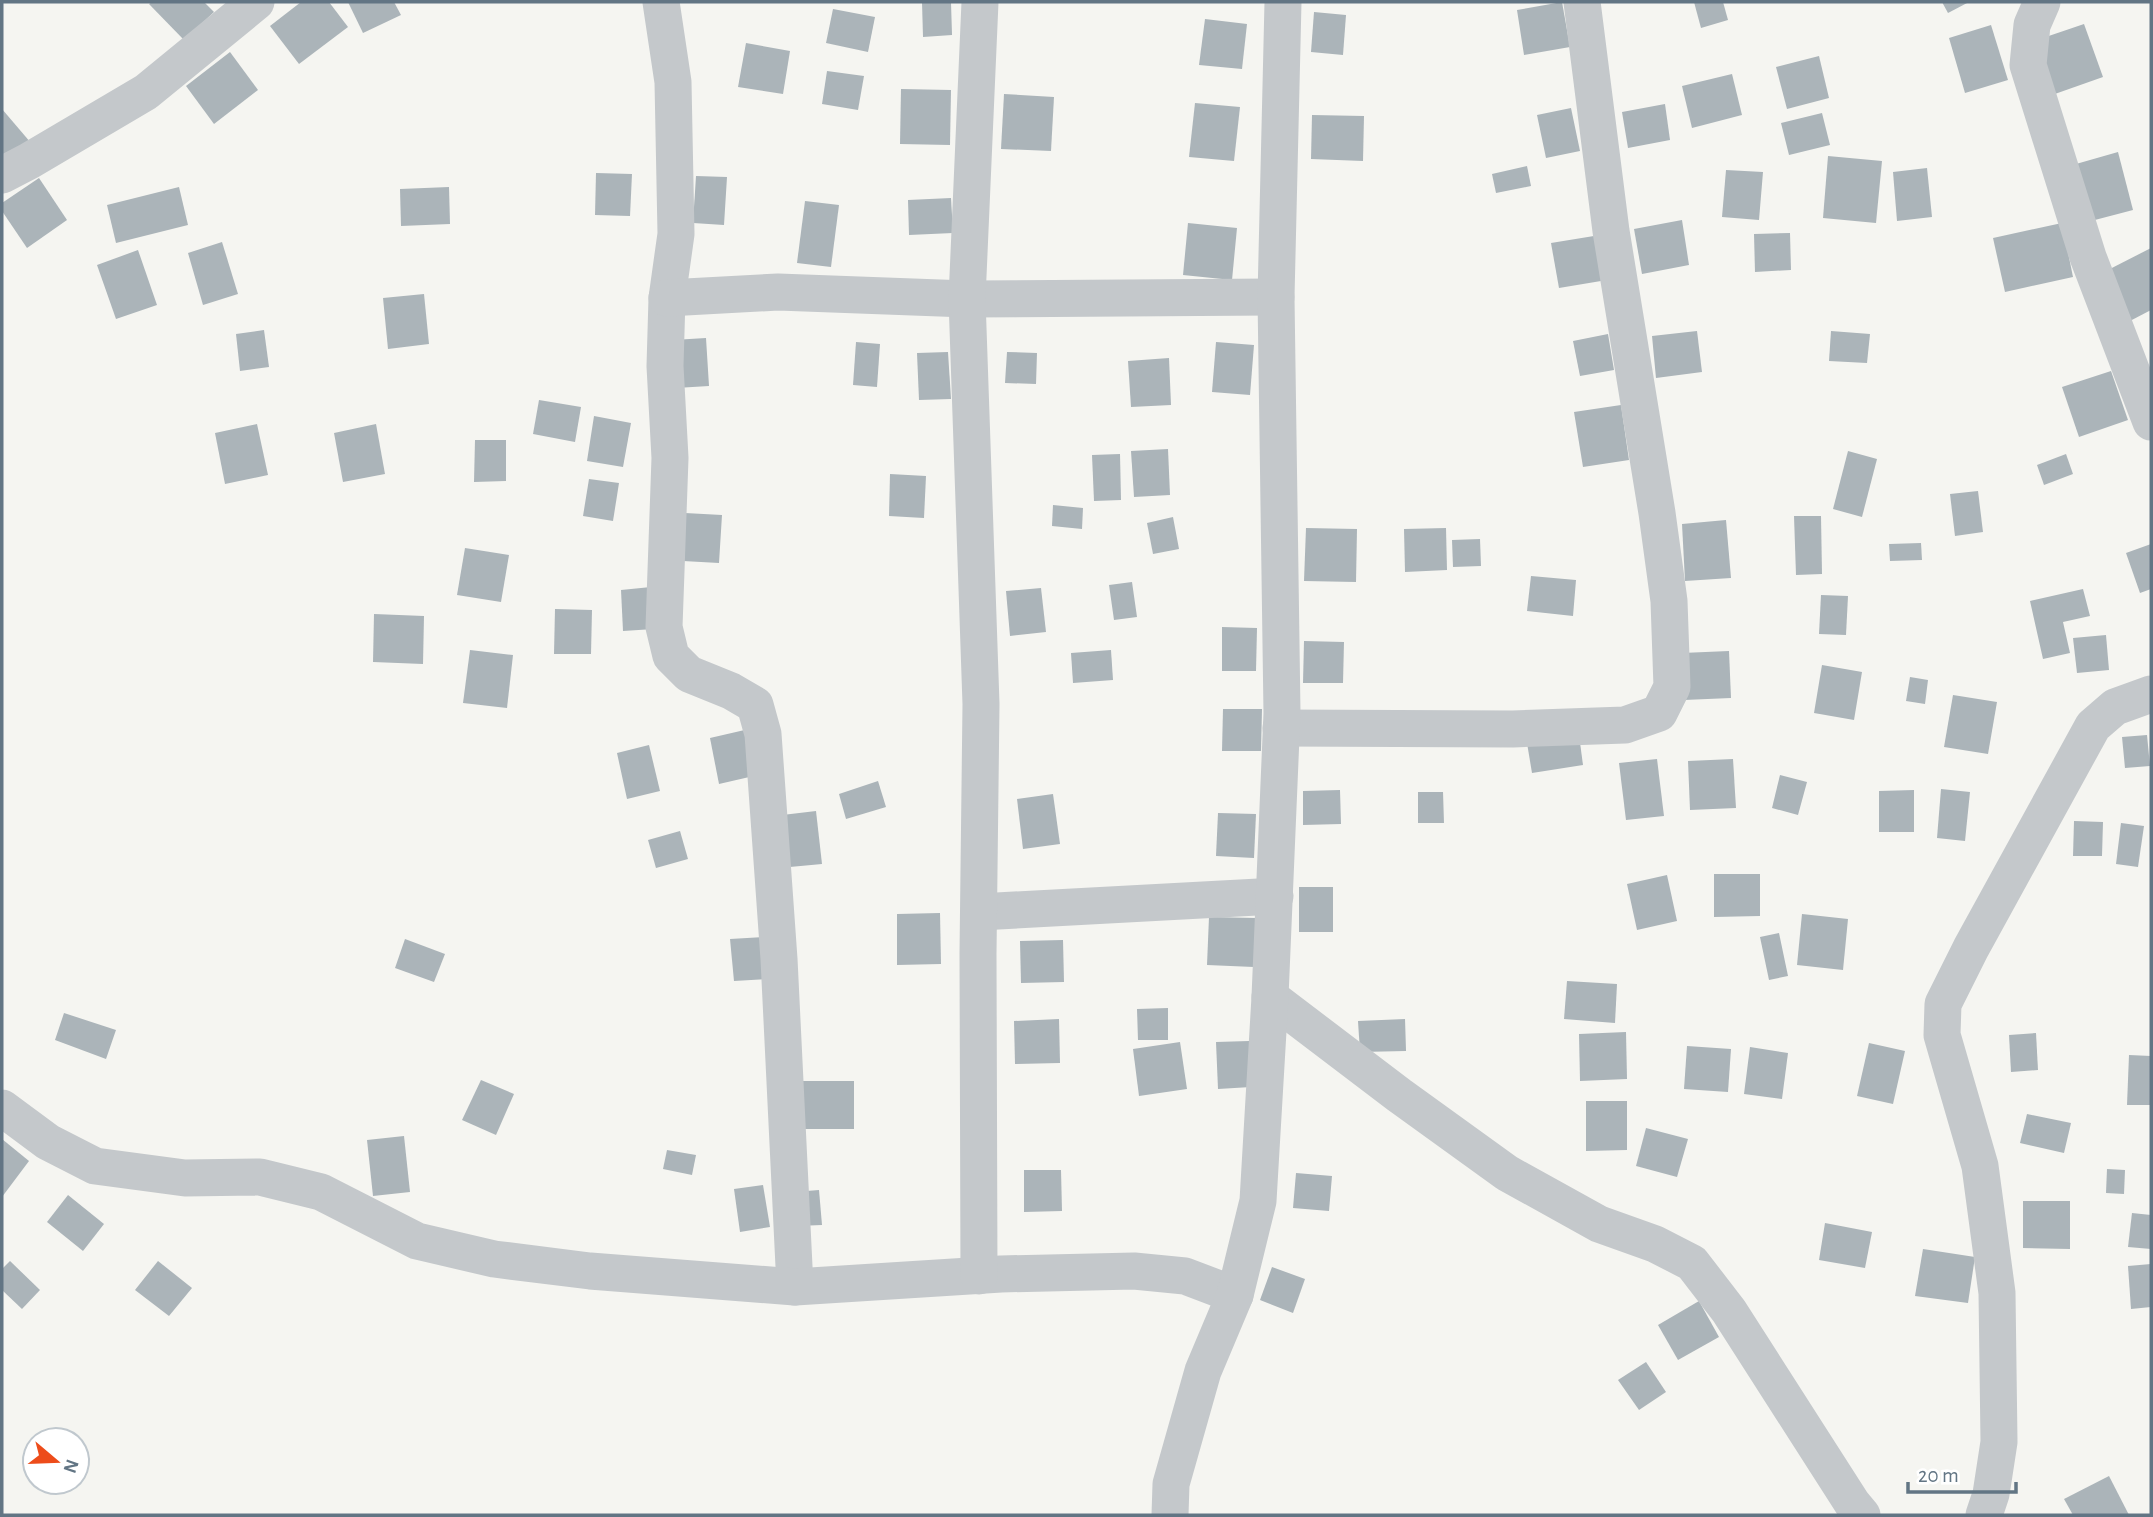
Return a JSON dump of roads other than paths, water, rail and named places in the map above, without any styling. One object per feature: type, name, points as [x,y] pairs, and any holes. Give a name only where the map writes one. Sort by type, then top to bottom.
[{"type":"street","points":[[2,175],[146,92],[256,2]]},
{"type":"street","points":[[661,2],[674,95],[676,234],[667,298],[665,366],[670,458],[664,627],[671,656],[689,674],[732,691],[755,705],[763,734],[779,959],[795,1287]]},
{"type":"street","points":[[979,2],[967,299],[981,704],[979,1276]]},
{"type":"street","points":[[1170,1515],[1171,1484],[1203,1371],[1235,1295],[1258,1201],[1275,896],[1281,728],[1276,297],[1283,2]]},
{"type":"street","points":[[1281,728],[1513,729],[1625,725],[1659,713],[1672,687],[1669,601],[1611,231],[1582,2]]},
{"type":"street","points":[[2042,2],[2032,25],[2028,65],[2088,257],[2151,422]]},
{"type":"street","points":[[667,298],[778,292],[967,299],[1276,297]]},
{"type":"street","points":[[1984,1515],[1991,1494],[1999,1442],[1997,1293],[1980,1166],[1942,1035],[1943,1004],[1970,948],[2093,726],[2115,707],[2151,694]]},
{"type":"street","points":[[979,912],[1275,896]]},
{"type":"street","points":[[1270,997],[1507,1173],[1599,1224],[1655,1244],[1692,1264],[1729,1311],[1862,1515]]},
{"type":"street","points":[[2,1108],[48,1142],[96,1166],[185,1178],[260,1177],[321,1192],[417,1241],[494,1259],[590,1271],[795,1287],[979,1276],[1134,1271],[1185,1276],[1235,1295]]}]
